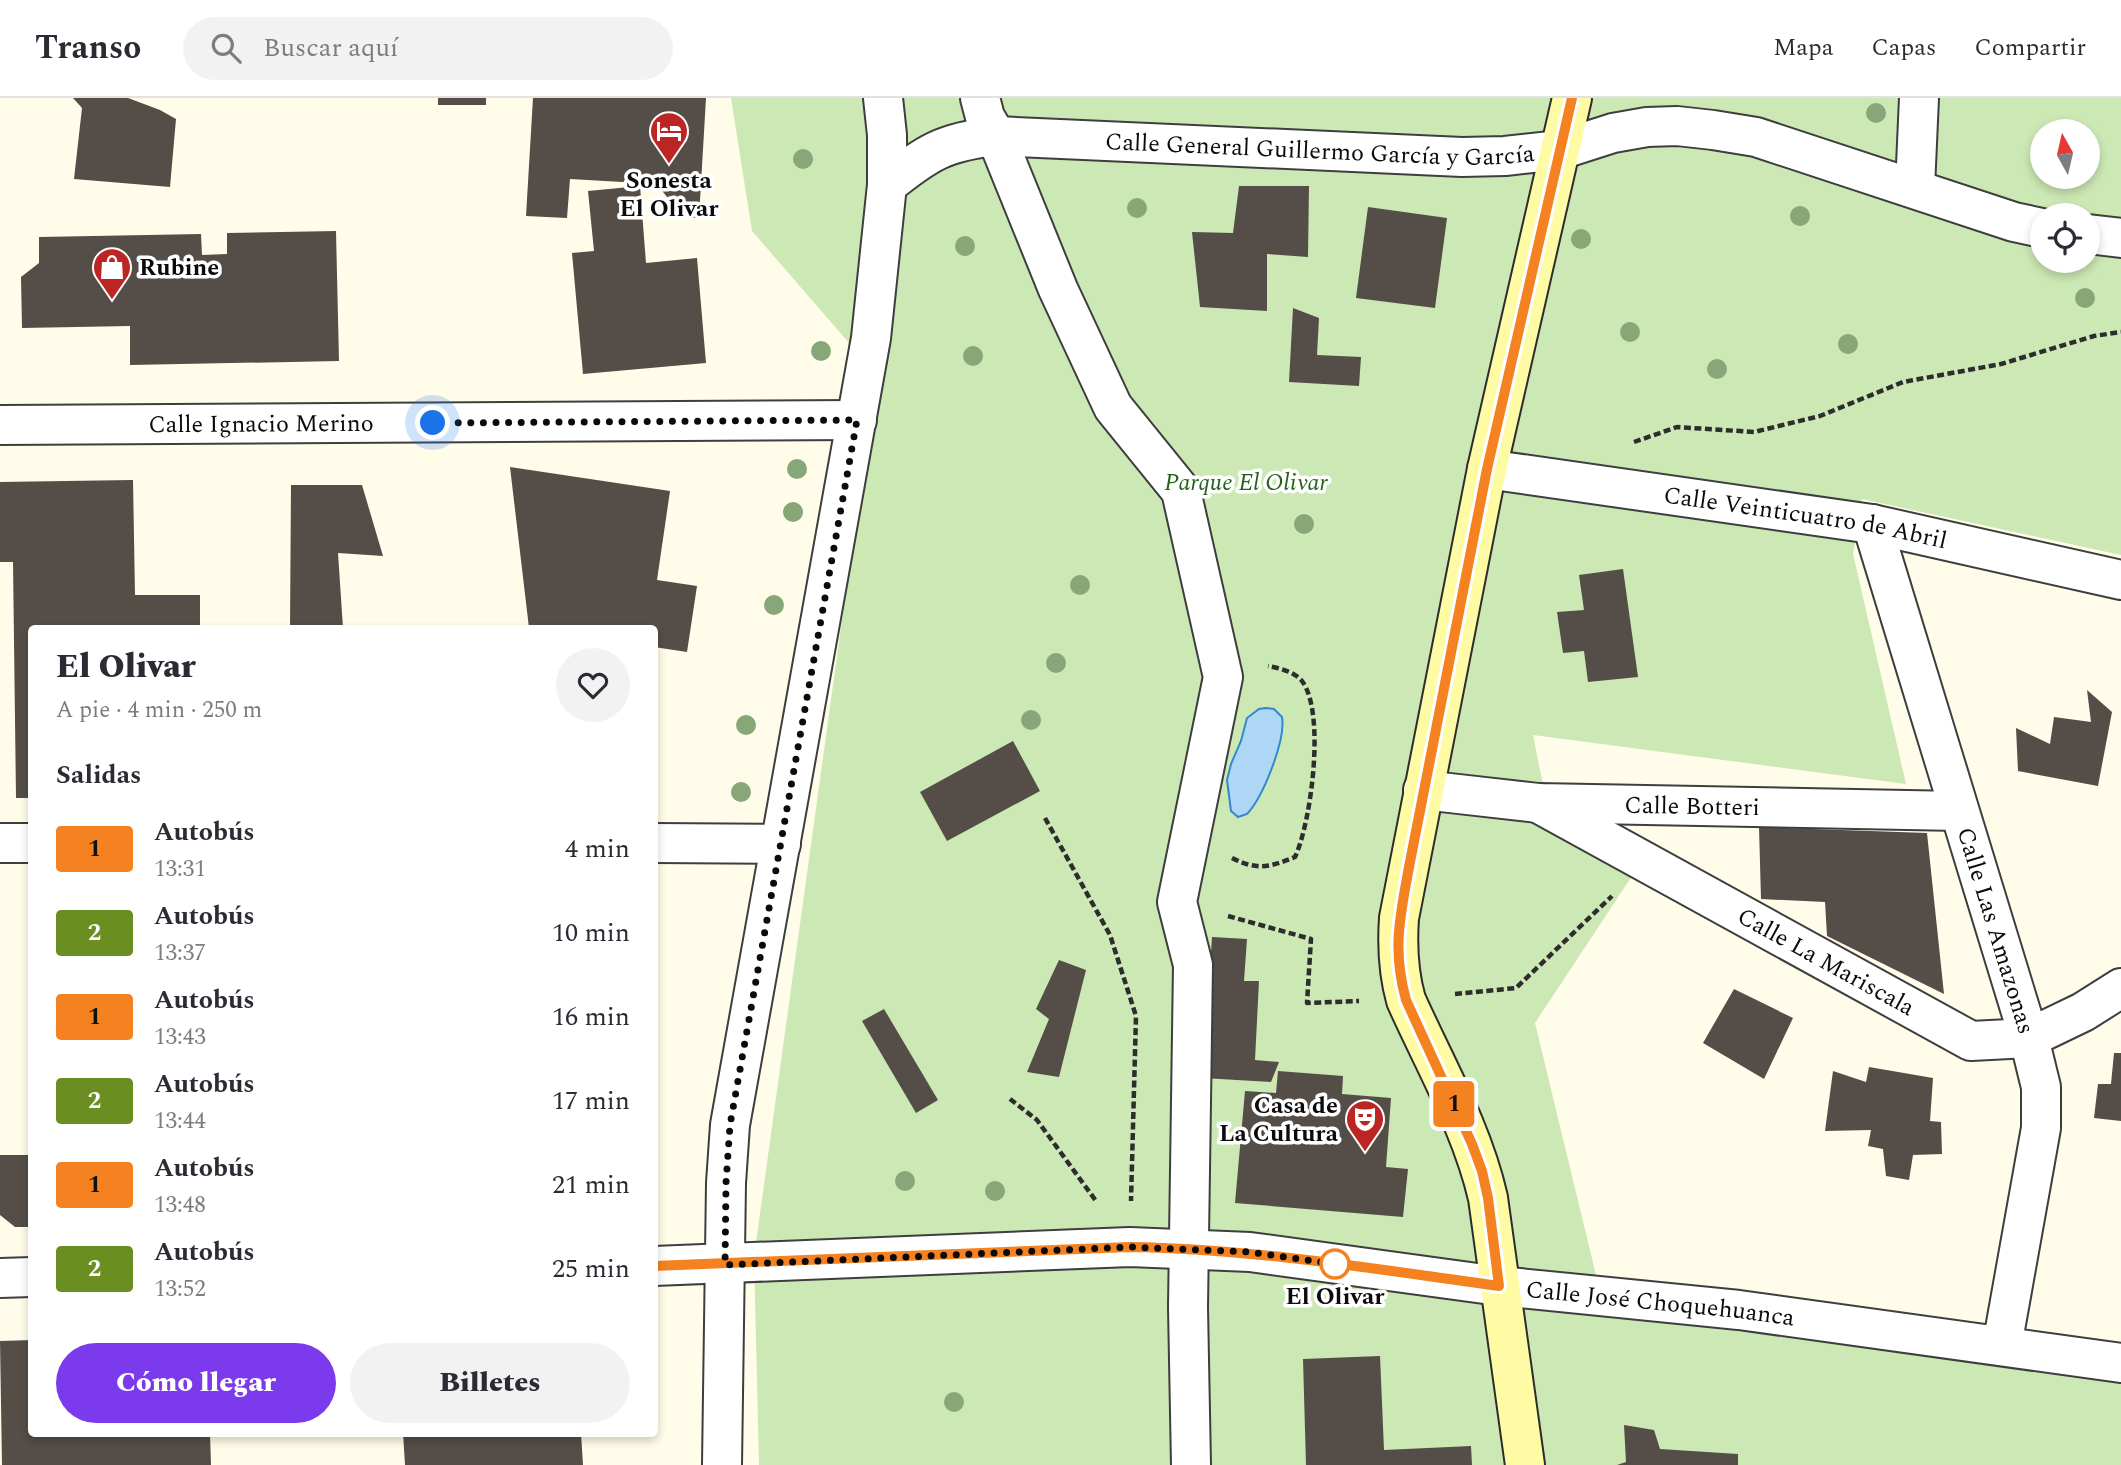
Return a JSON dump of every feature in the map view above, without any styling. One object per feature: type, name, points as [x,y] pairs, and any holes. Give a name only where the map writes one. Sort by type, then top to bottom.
[{"type":"street","points":[[722,1465],[726,1183],[730,1125],[870,338],[887,185],[887,135],[883,98]]},
{"type":"street","points":[[980,98],[985,117],[996,136],[1058,289],[1113,407],[1181,491],[1223,677],[1177,902],[1193,965],[1189,1248],[1191,1465]]},
{"type":"street","points":[[1525,1465],[1482,1171],[1406,1000],[1397,949],[1399,919],[1423,790],[1487,469],[1572,98]]},
{"type":"street","points":[[1915,188],[1919,98]]},
{"type":"street","name":"Calle General Guillermo García y García","points":[[887,185],[915,162],[942,146],[996,136],[1462,157],[1560,150],[1613,133],[1647,127],[1677,126],[1756,137],[2030,225]]},
{"type":"street","points":[[2100,235],[2121,238]]},
{"type":"street","name":"Calle Ignacio Merino","points":[[0,425],[857,420]]},
{"type":"street","name":"Calle Veinticuatro de Abril","points":[[1487,469],[1872,524],[2121,580]]},
{"type":"street","name":"Calle Las Amazonas","points":[[1872,524],[2029,1038],[2041,1087],[2041,1128],[2002,1346]]},
{"type":"street","name":"Calle Botteri","points":[[1423,790],[1538,803],[1959,811]]},
{"type":"street","name":"Calle La Mariscala","points":[[1538,803],[1971,1041],[2029,1038],[2083,1012],[2121,988]]},
{"type":"street","points":[[0,843],[28,843]]},
{"type":"street","points":[[658,843],[781,844]]},
{"type":"street","name":"Calle José Choquehuanca","points":[[658,1266],[1130,1247],[1250,1252],[1499,1286],[1739,1310],[2121,1363]]},
{"type":"street","points":[[0,1278],[28,1277]]},
{"type":"path","points":[[1628,445],[1677,427],[1754,432],[1820,416],[1903,382],[2001,363],[2094,336],[2121,332]]},
{"type":"path","points":[[1194,820],[1225,854],[1261,868],[1295,857],[1303,841],[1314,762],[1315,729],[1308,691],[1300,679],[1270,666],[1237,670],[1223,677]]},
{"type":"path","points":[[1045,818],[1110,935],[1136,1016],[1130,1247]]},
{"type":"path","points":[[1010,1099],[1037,1120],[1130,1247]]},
{"type":"green space","name":"Parque El Olivar","points":[[731,98],[2121,98],[2121,555],[1862,499],[1853,554],[1906,784],[1533,735],[1545,795],[1632,876],[1535,1023],[1602,1300],[2121,1374],[2121,1465],[759,1465],[754,1257],[876,374],[752,231]]},
{"type":"water","points":[[1259,709],[1274,709],[1282,717],[1277,753],[1260,795],[1247,814],[1238,817],[1231,811],[1227,780],[1231,764],[1247,718]]},
{"type":"building","points":[[73,98],[128,98],[176,119],[170,187],[74,179],[82,108]]},
{"type":"building","points":[[438,98],[486,98],[486,105],[438,105]]},
{"type":"building","points":[[533,98],[706,98],[699,218],[683,218],[657,184],[570,179],[567,218],[526,216]]},
{"type":"building","points":[[640,186],[646,263],[697,258],[706,363],[583,374],[572,253],[594,251],[588,191]]},
{"type":"building","points":[[1239,186],[1309,186],[1308,257],[1267,254],[1267,311],[1200,307],[1192,232],[1233,233]]},
{"type":"building","points":[[1368,207],[1447,218],[1435,308],[1356,298]]},
{"type":"building","points":[[336,231],[339,361],[130,365],[130,326],[22,328],[21,277],[39,263],[39,237],[201,234],[202,255],[227,254],[227,233]]},
{"type":"building","points":[[1293,308],[1319,318],[1317,355],[1361,357],[1359,386],[1289,382]]},
{"type":"building","points":[[510,467],[670,491],[657,580],[697,586],[687,652],[658,648],[658,625],[529,625]]},
{"type":"building","points":[[133,480],[135,595],[200,595],[200,625],[28,625],[28,798],[16,798],[13,562],[0,562],[0,482]]},
{"type":"building","points":[[291,485],[362,485],[383,556],[338,553],[343,625],[290,625]]},
{"type":"building","points":[[1623,569],[1638,677],[1588,682],[1584,651],[1563,653],[1557,612],[1584,610],[1579,575]]},
{"type":"building","points":[[2087,690],[2112,712],[2098,786],[2018,771],[2016,728],[2050,744],[2054,717],[2091,722]]},
{"type":"building","points":[[1013,741],[1040,791],[947,841],[920,792]]},
{"type":"building","points":[[1759,827],[1927,833],[1944,994],[1827,936],[1825,902],[1761,899]]},
{"type":"building","points":[[1212,937],[1247,939],[1244,981],[1259,981],[1255,1060],[1279,1062],[1271,1082],[1203,1078]]},
{"type":"building","points":[[1059,960],[1086,970],[1059,1077],[1027,1072],[1049,1019],[1036,1009]]},
{"type":"building","points":[[1734,989],[1793,1018],[1764,1079],[1703,1043]]},
{"type":"building","points":[[884,1009],[938,1100],[916,1113],[862,1021]]},
{"type":"building","points":[[2114,1053],[2121,1053],[2121,1121],[2094,1118],[2098,1084],[2111,1084]]},
{"type":"building","points":[[1869,1067],[1933,1078],[1930,1121],[1941,1122],[1942,1154],[1913,1155],[1909,1180],[1886,1176],[1883,1149],[1868,1146],[1871,1130],[1825,1131],[1833,1071],[1866,1082]]},
{"type":"building","points":[[1278,1071],[1343,1076],[1342,1094],[1391,1098],[1386,1167],[1408,1169],[1403,1217],[1235,1203],[1245,1091],[1276,1093]]},
{"type":"building","points":[[0,1155],[28,1155],[28,1227],[15,1227],[0,1215]]},
{"type":"building","points":[[28,1340],[28,1437],[210,1437],[211,1465],[2,1465],[0,1341]]},
{"type":"building","points":[[1380,1356],[1384,1450],[1471,1446],[1472,1465],[1306,1465],[1303,1359]]},
{"type":"building","points":[[1624,1425],[1654,1430],[1660,1449],[1738,1454],[1738,1465],[1617,1465],[1626,1462]]},
{"type":"building","points":[[403,1437],[581,1437],[583,1465],[405,1465]]},
{"type":"bus line","name":"1","points":[[658,1266],[1130,1247],[1189,1248],[1250,1252],[1499,1286],[1494,1236],[1482,1171],[1406,1000],[1397,949],[1399,919],[1487,469],[1572,98]]},
{"type":"place","name":"Sonesta El Olivar","points":[[669,165]]},
{"type":"place","name":"Rubine","points":[[112,301]]},
{"type":"place","name":"Casa de La Cultura","points":[[1365,1153]]},
{"type":"place","name":"El Olivar","points":[[1335,1264]]},
{"type":"route","points":[[433,423],[857,420],[730,1125],[725,1265],[1130,1247],[1250,1252],[1335,1264]]}]
